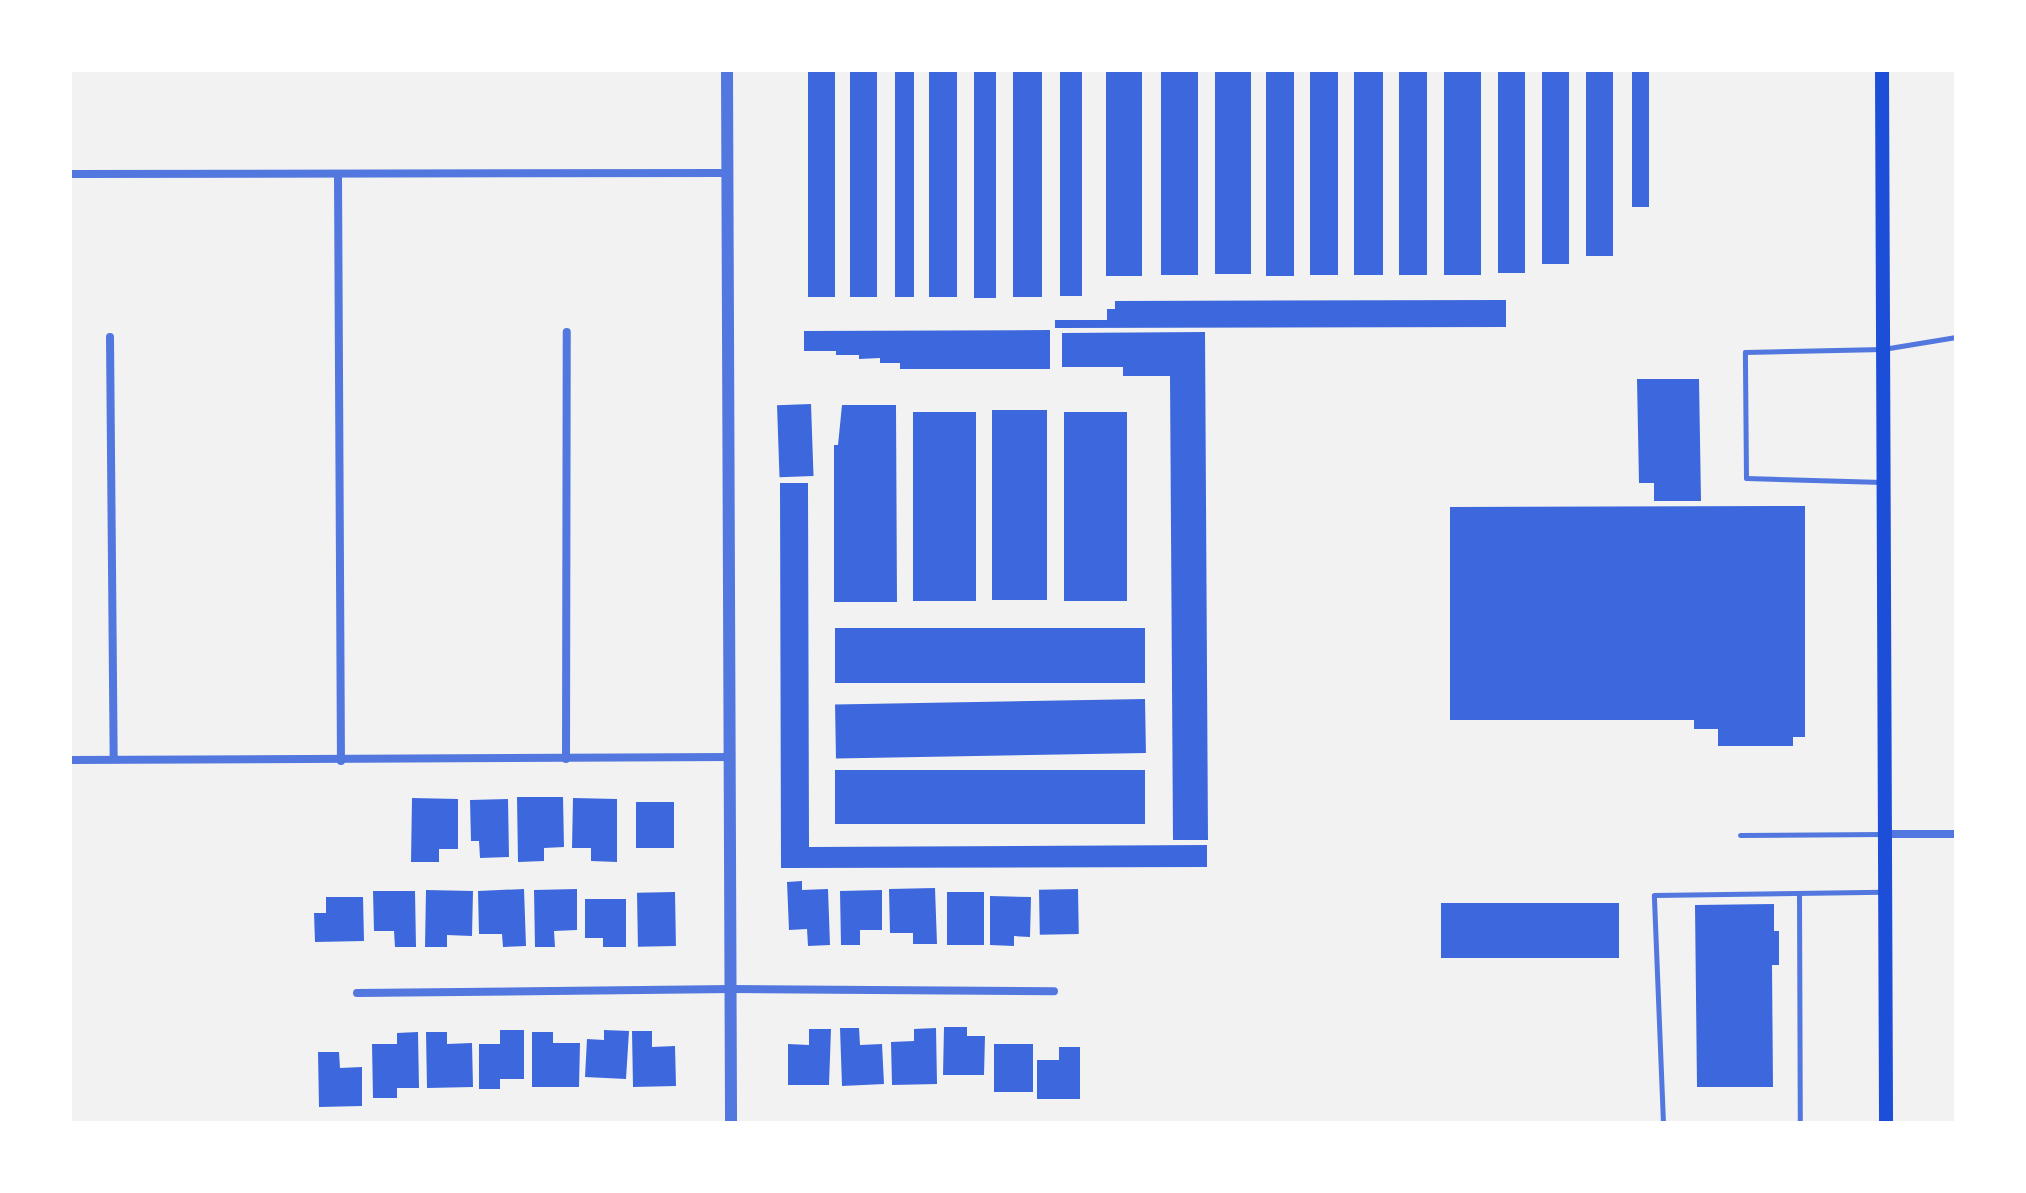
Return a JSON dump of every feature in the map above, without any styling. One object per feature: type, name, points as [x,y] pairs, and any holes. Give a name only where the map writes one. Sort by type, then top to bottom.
[{"type":"main road","points":[[1882,70],[1886,1123]]},
{"type":"street","points":[[727,70],[731,1123]]},
{"type":"street","points":[[70,174],[727,173]]},
{"type":"street","points":[[338,175],[341,761]]},
{"type":"street","points":[[566,759],[567,332]]},
{"type":"street","points":[[110,337],[114,759]]},
{"type":"street","points":[[70,760],[731,757]]},
{"type":"street","points":[[1884,834],[1956,834]]},
{"type":"street","points":[[357,993],[732,989],[1054,991]]},
{"type":"lane","points":[[1883,482],[1746,478],[1745,352],[1883,349],[1956,337]]},
{"type":"lane","points":[[1740,835],[1884,834]]},
{"type":"lane","points":[[1663,1123],[1654,895],[1884,892]]},
{"type":"lane","points":[[1799,893],[1800,1123]]},
{"type":"building","points":[[808,70],[835,70],[835,297],[808,297]]},
{"type":"building","points":[[850,70],[877,70],[877,297],[850,297]]},
{"type":"building","points":[[895,70],[914,70],[914,297],[895,297]]},
{"type":"building","points":[[929,70],[957,70],[957,297],[929,297]]},
{"type":"building","points":[[974,70],[996,70],[996,298],[974,298]]},
{"type":"building","points":[[1013,70],[1042,70],[1042,297],[1013,297]]},
{"type":"building","points":[[1060,70],[1082,70],[1082,296],[1060,296]]},
{"type":"building","points":[[1106,70],[1142,70],[1142,276],[1106,276]]},
{"type":"building","points":[[1161,70],[1198,70],[1198,275],[1161,275]]},
{"type":"building","points":[[1215,70],[1251,70],[1251,274],[1215,274]]},
{"type":"building","points":[[1266,70],[1294,70],[1294,276],[1266,276]]},
{"type":"building","points":[[1310,70],[1338,70],[1338,275],[1310,275]]},
{"type":"building","points":[[1354,70],[1383,70],[1383,275],[1354,275]]},
{"type":"building","points":[[1399,70],[1427,70],[1427,275],[1399,275]]},
{"type":"building","points":[[1444,70],[1481,70],[1481,275],[1444,275]]},
{"type":"building","points":[[1498,70],[1525,70],[1525,273],[1498,273]]},
{"type":"building","points":[[1542,70],[1569,70],[1569,264],[1542,264]]},
{"type":"building","points":[[1586,70],[1613,70],[1613,256],[1586,256]]},
{"type":"building","points":[[1632,70],[1649,70],[1649,207],[1632,207]]},
{"type":"building","points":[[1506,300],[1506,327],[1055,328],[1055,320],[1107,320],[1107,309],[1115,309],[1115,301]]},
{"type":"building","points":[[1050,330],[1050,369],[900,369],[900,363],[880,363],[880,358],[859,359],[859,355],[836,355],[836,351],[804,351],[804,331]]},
{"type":"building","points":[[1205,332],[1208,840],[1173,840],[1170,376],[1123,376],[1123,367],[1062,367],[1062,333]]},
{"type":"building","points":[[1637,379],[1699,379],[1701,501],[1654,501],[1654,483],[1639,483]]},
{"type":"building","points":[[811,404],[814,476],[780,477],[777,405]]},
{"type":"building","points":[[842,405],[896,405],[897,602],[834,602],[834,445],[838,445]]},
{"type":"building","points":[[992,410],[1047,410],[1047,600],[992,600]]},
{"type":"building","points":[[913,412],[976,412],[976,601],[913,601]]},
{"type":"building","points":[[1064,412],[1127,412],[1127,601],[1064,601]]},
{"type":"building","points":[[780,483],[808,483],[809,847],[1207,845],[1207,867],[781,868]]},
{"type":"building","points":[[1805,506],[1805,737],[1793,737],[1793,746],[1718,746],[1718,729],[1694,729],[1694,720],[1450,720],[1450,507]]},
{"type":"building","points":[[835,628],[1145,628],[1145,683],[835,683]]},
{"type":"building","points":[[1145,699],[1146,753],[836,758],[835,704]]},
{"type":"building","points":[[835,770],[1145,770],[1145,824],[835,824]]},
{"type":"building","points":[[517,797],[563,797],[564,847],[544,848],[544,861],[518,862]]},
{"type":"building","points":[[412,798],[458,799],[458,849],[439,849],[439,862],[411,862]]},
{"type":"building","points":[[573,798],[617,799],[617,862],[591,861],[591,848],[572,848]]},
{"type":"building","points":[[508,799],[509,857],[480,858],[479,841],[471,841],[470,800]]},
{"type":"building","points":[[636,802],[674,802],[674,848],[636,848]]},
{"type":"building","points":[[802,881],[802,890],[828,889],[830,945],[808,946],[807,929],[789,930],[787,882]]},
{"type":"building","points":[[935,888],[937,944],[913,944],[913,933],[890,933],[889,889]]},
{"type":"building","points":[[524,889],[526,946],[503,947],[502,934],[479,934],[478,891]]},
{"type":"building","points":[[577,889],[577,930],[554,931],[555,947],[535,947],[534,890]]},
{"type":"building","points":[[1078,889],[1079,934],[1040,935],[1039,890]]},
{"type":"building","points":[[426,890],[473,891],[472,936],[447,935],[447,947],[425,947]]},
{"type":"building","points":[[882,890],[882,930],[860,930],[860,945],[841,945],[840,891]]},
{"type":"building","points":[[373,891],[415,891],[416,947],[395,947],[394,931],[374,931]]},
{"type":"building","points":[[675,892],[676,946],[638,947],[637,893]]},
{"type":"building","points":[[947,892],[984,892],[984,945],[947,945]]},
{"type":"building","points":[[990,896],[1031,897],[1030,937],[1014,936],[1014,946],[990,945]]},
{"type":"building","points":[[326,897],[363,897],[364,941],[315,942],[314,913],[326,913]]},
{"type":"building","points":[[585,899],[626,899],[626,947],[603,947],[603,938],[585,938]]},
{"type":"building","points":[[1441,903],[1619,903],[1619,958],[1441,958]]},
{"type":"building","points":[[1774,904],[1774,931],[1779,931],[1779,965],[1772,965],[1773,1087],[1697,1087],[1695,905]]},
{"type":"building","points":[[944,1027],[967,1027],[967,1036],[985,1036],[984,1075],[943,1075]]},
{"type":"building","points":[[840,1028],[859,1028],[860,1045],[882,1044],[884,1084],[842,1086]]},
{"type":"building","points":[[936,1028],[937,1084],[892,1085],[891,1042],[914,1041],[914,1029]]},
{"type":"building","points":[[809,1029],[831,1029],[829,1085],[788,1085],[788,1044],[809,1045]]},
{"type":"building","points":[[500,1030],[524,1030],[524,1079],[500,1079],[500,1089],[479,1089],[479,1044],[500,1044]]},
{"type":"building","points":[[604,1030],[629,1031],[626,1079],[585,1077],[587,1039],[604,1040]]},
{"type":"building","points":[[632,1031],[652,1031],[652,1047],[675,1046],[676,1086],[633,1087]]},
{"type":"building","points":[[418,1032],[419,1088],[397,1088],[397,1098],[373,1098],[372,1044],[397,1044],[397,1033]]},
{"type":"building","points":[[426,1032],[447,1032],[447,1044],[472,1043],[473,1087],[427,1088]]},
{"type":"building","points":[[532,1032],[553,1032],[553,1043],[580,1043],[579,1087],[532,1087]]},
{"type":"building","points":[[994,1044],[1033,1044],[1033,1092],[994,1092]]},
{"type":"building","points":[[1059,1047],[1080,1047],[1080,1099],[1037,1099],[1037,1060],[1059,1060]]},
{"type":"building","points":[[318,1052],[339,1052],[340,1068],[362,1067],[362,1106],[319,1107]]}]
